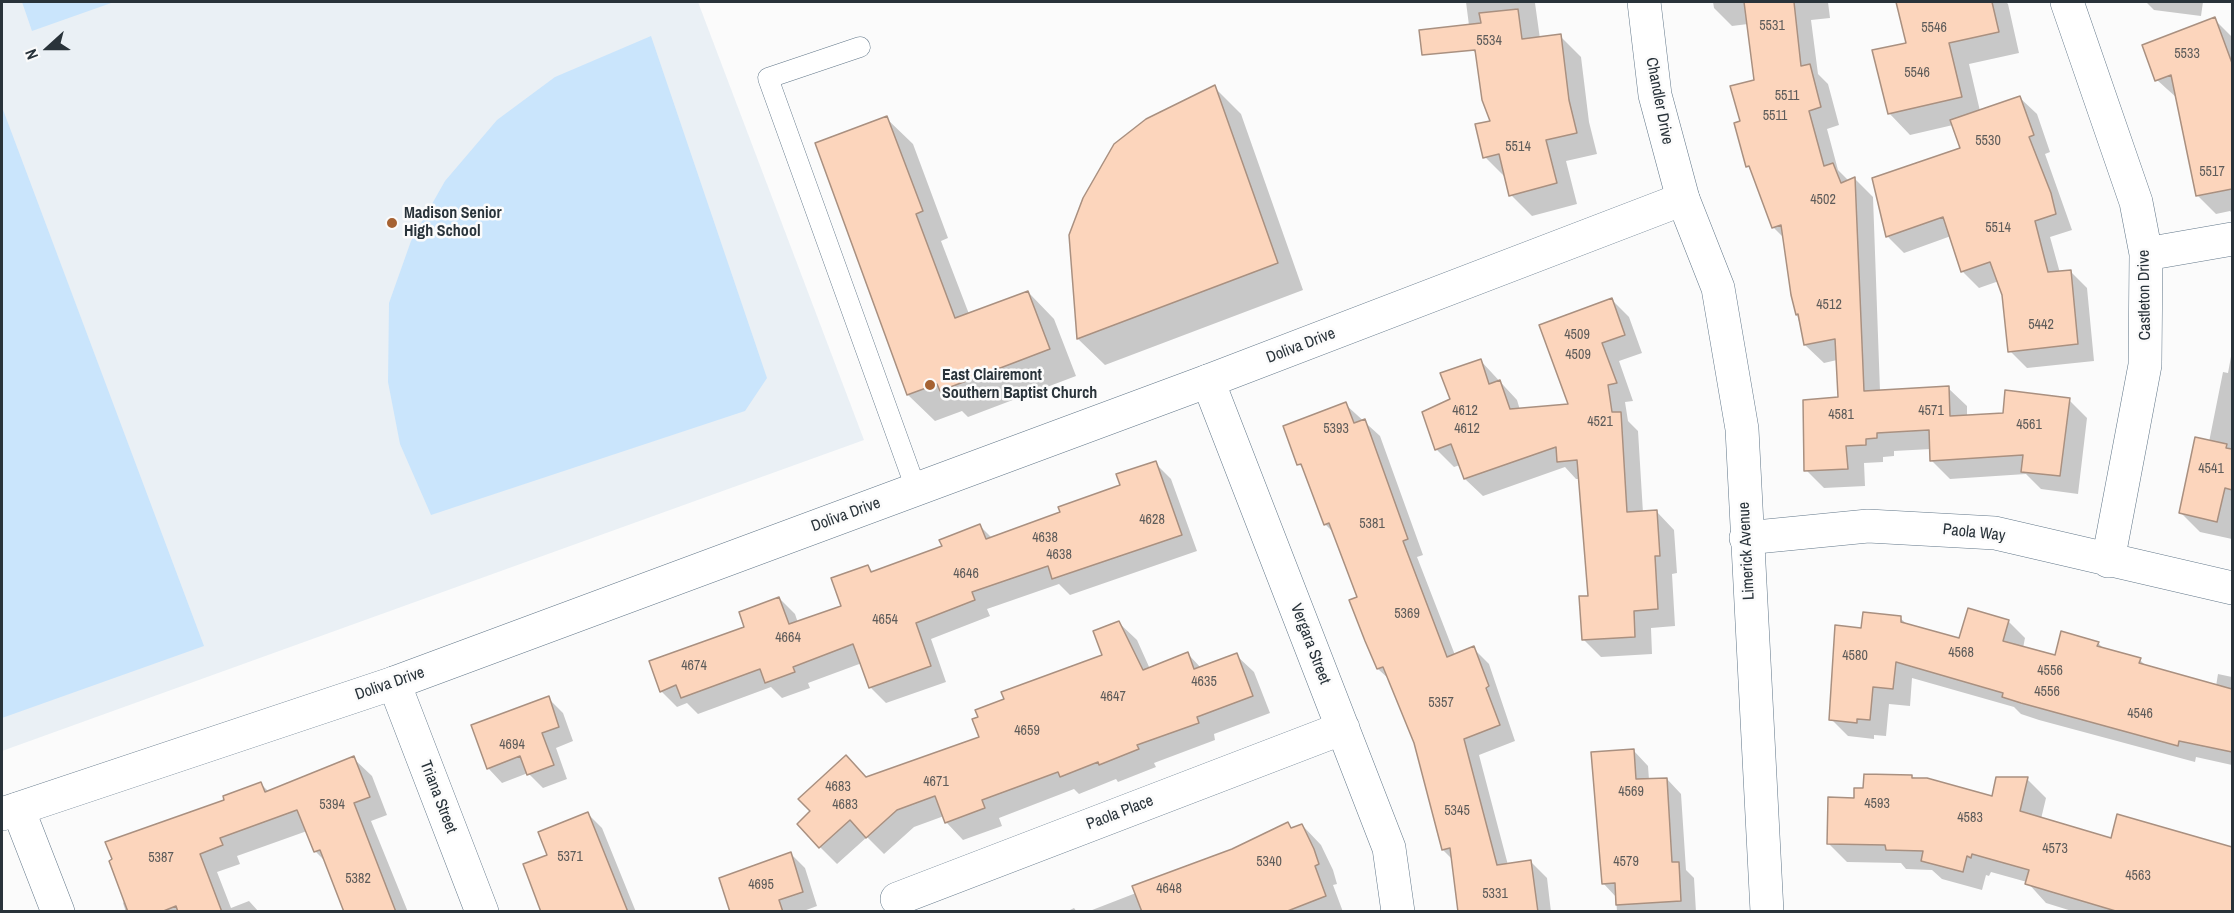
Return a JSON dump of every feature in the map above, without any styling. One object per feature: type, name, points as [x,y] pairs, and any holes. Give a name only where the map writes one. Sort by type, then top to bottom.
[{"type":"street","name":"Chandler Drive","points":[[1644,2],[1654,95],[1683,199]]},
{"type":"street","name":"Castleton Drive","points":[[2067,2],[2136,202],[2146,254],[2145,365],[2108,561]]},
{"type":"street","name":"Doliva Drive","points":[[10,811],[394,683],[1208,381],[1683,199]]},
{"type":"street","name":"Limerick Avenue","points":[[1683,199],[1718,288],[1742,429],[1767,912]]},
{"type":"street","points":[[2146,254],[2232,239]]},
{"type":"street","name":"Vergara Street","points":[[1208,381],[1389,848],[1398,912]]},
{"type":"street","name":"Paola Way","points":[[1746,538],[1868,526],[1995,533],[2232,588]]},
{"type":"street","name":"Triana Street","points":[[394,683],[482,912]]},
{"type":"street","name":"Paola Place","points":[[897,899],[1343,728]]},
{"type":"street","points":[[10,811],[58,912]]},
{"type":"lane","points":[[860,47],[768,78],[916,489]]},
{"type":"shaded area","name":"Madison Senior High School","points":[[2,2],[698,2],[864,440],[2,751]]},
{"type":"shaded area","points":[[22,2],[114,2],[32,31]]},
{"type":"shaded area","points":[[651,36],[767,378],[745,411],[431,515],[400,444],[388,382],[389,303],[411,241],[445,181],[497,120],[555,77]]},
{"type":"shaded area","points":[[2,107],[204,646],[2,718]]},
{"type":"building","points":[[1744,2],[1794,2],[1801,66],[1810,64],[1821,107],[1809,111],[1824,166],[1833,163],[1841,183],[1855,177],[1864,391],[1949,386],[1950,416],[2003,413],[2005,390],[2070,398],[2060,476],[2021,472],[2023,455],[1930,461],[1929,430],[1877,433],[1877,438],[1866,439],[1866,445],[1846,446],[1848,469],[1804,471],[1803,400],[1838,397],[1835,339],[1804,345],[1798,314],[1796,315],[1791,295],[1781,225],[1772,228],[1749,166],[1746,167],[1734,123],[1740,121],[1730,86],[1754,80]]},
{"type":"building","points":[[1896,2],[1992,2],[1999,32],[1949,43],[1962,97],[1888,114],[1872,50],[1906,43]]},
{"type":"building","points":[[1518,9],[1522,39],[1561,34],[1569,100],[1577,133],[1546,140],[1557,183],[1509,196],[1499,154],[1483,158],[1475,124],[1490,121],[1482,100],[1475,50],[1422,55],[1419,30],[1481,23],[1479,13]]},
{"type":"building","points":[[2215,17],[2232,63],[2232,189],[2196,196],[2171,75],[2155,81],[2142,45]]},
{"type":"building","points":[[1215,85],[1278,263],[1077,339],[1069,235],[1083,198],[1114,144],[1146,119]]},
{"type":"building","points":[[2020,96],[2034,135],[2029,137],[2051,193],[2056,214],[2035,221],[2048,272],[2071,270],[2078,344],[2008,352],[2002,295],[1990,262],[1961,272],[1943,217],[1886,237],[1872,178],[1960,148],[1950,120]]},
{"type":"building","points":[[887,116],[923,211],[916,214],[955,318],[1028,291],[1050,349],[940,391],[937,384],[907,395],[815,143]]},
{"type":"building","points":[[1612,298],[1625,335],[1602,343],[1617,383],[1608,385],[1612,412],[1621,412],[1627,512],[1657,510],[1660,556],[1655,556],[1658,609],[1634,611],[1635,637],[1582,640],[1579,596],[1588,596],[1577,460],[1557,462],[1556,447],[1464,479],[1451,444],[1435,450],[1422,412],[1450,399],[1440,373],[1481,359],[1489,384],[1500,380],[1510,409],[1568,404],[1539,325]]},
{"type":"building","points":[[1346,402],[1354,423],[1365,419],[1408,539],[1403,541],[1447,657],[1474,646],[1500,725],[1464,739],[1497,865],[1531,860],[1538,912],[1458,912],[1450,848],[1442,850],[1414,743],[1383,667],[1377,669],[1365,641],[1349,600],[1357,597],[1329,523],[1324,525],[1301,464],[1297,465],[1283,426]]},
{"type":"building","points":[[2195,437],[2227,444],[2226,448],[2232,449],[2232,490],[2225,488],[2217,522],[2179,513]]},
{"type":"building","points":[[1156,461],[1182,535],[1052,579],[1048,566],[972,592],[975,600],[916,623],[931,666],[869,688],[853,644],[793,667],[795,672],[765,683],[760,669],[681,698],[676,685],[660,692],[649,661],[744,627],[739,612],[779,597],[789,624],[841,606],[831,578],[868,565],[871,572],[942,546],[939,540],[980,524],[986,539],[1060,512],[1058,507],[1120,485],[1116,474]]},
{"type":"building","points":[[1968,608],[2009,620],[2003,641],[2055,655],[2061,631],[2099,642],[2097,646],[2141,658],[2139,663],[2232,689],[2232,752],[2179,741],[2178,746],[2021,703],[2002,697],[2003,693],[1896,662],[1893,689],[1873,687],[1870,720],[1857,719],[1857,723],[1829,720],[1835,625],[1861,628],[1863,612],[1901,616],[1901,622],[1959,638]]},
{"type":"building","points":[[1119,621],[1143,670],[1188,652],[1194,669],[1237,653],[1253,696],[1197,717],[1199,723],[1137,745],[1139,749],[1099,765],[1098,762],[1060,777],[1058,772],[982,800],[985,808],[945,823],[935,796],[897,810],[866,838],[850,820],[819,848],[797,824],[810,811],[798,799],[846,755],[866,777],[979,737],[972,719],[978,717],[975,710],[1004,699],[1001,692],[1102,655],[1093,631]]},
{"type":"building","points":[[549,696],[559,727],[542,733],[554,765],[527,775],[520,756],[487,769],[471,725]]},
{"type":"building","points":[[1634,749],[1636,779],[1667,778],[1672,862],[1679,862],[1681,901],[1616,905],[1615,883],[1602,884],[1591,752]]},
{"type":"building","points":[[354,756],[370,797],[354,803],[396,912],[344,912],[320,850],[314,852],[297,810],[220,838],[223,845],[200,854],[222,912],[178,912],[176,906],[161,912],[128,912],[109,861],[112,859],[105,842],[224,800],[223,796],[261,782],[265,792]]},
{"type":"building","points":[[1864,774],[1912,775],[1912,778],[1927,778],[1992,796],[1996,777],[2028,777],[2020,811],[2111,838],[2117,814],[2232,847],[2232,912],[2119,912],[2025,884],[2029,870],[1972,854],[1971,858],[1967,856],[1963,872],[1921,861],[1923,851],[1886,850],[1885,845],[1827,844],[1828,797],[1854,798],[1854,788],[1863,788]]},
{"type":"building","points":[[588,812],[628,912],[541,912],[523,864],[547,855],[538,832]]},
{"type":"building","points":[[1288,822],[1291,828],[1302,824],[1319,864],[1315,866],[1326,896],[1285,912],[1142,912],[1132,886],[1232,849]]},
{"type":"building","points":[[791,852],[803,892],[779,900],[783,912],[730,912],[719,878]]},
{"type":"place","name":"Madison Senior High School","points":[[392,223]]},
{"type":"place","name":"East Clairemont Southern Baptist Church","points":[[930,385]]}]
